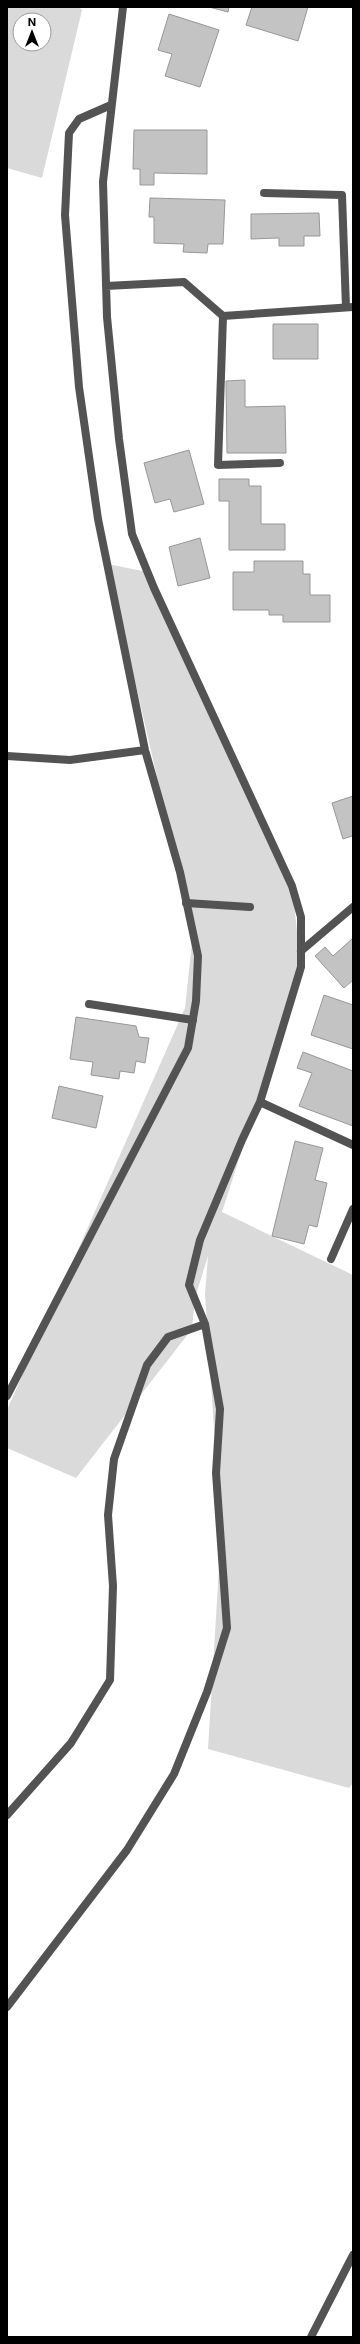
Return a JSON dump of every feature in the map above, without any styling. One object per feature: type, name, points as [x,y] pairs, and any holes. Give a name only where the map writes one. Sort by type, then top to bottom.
[{"type":"street","points":[[7,2007],[127,1850],[174,1774],[207,1692],[227,1628],[216,1473],[220,1409],[205,1324],[189,1285],[200,1240],[242,1140],[260,1102],[301,967],[301,917],[292,886],[154,588],[132,534],[119,439],[106,286],[103,182],[123,7]]},
{"type":"street","points":[[7,1396],[188,1048],[193,1020],[198,956],[186,903],[145,750],[97,511],[79,387],[65,215],[69,133],[79,119],[111,105]]},
{"type":"street","points":[[106,286],[184,282],[223,316],[350,307],[342,195],[264,193]]},
{"type":"street","points":[[223,316],[218,465],[280,463]]},
{"type":"street","points":[[7,756],[70,760],[145,750]]},
{"type":"street","points":[[186,903],[250,907]]},
{"type":"street","points":[[301,951],[353,907]]},
{"type":"street","points":[[89,1004],[193,1020]]},
{"type":"street","points":[[260,1102],[353,1145]]},
{"type":"street","points":[[331,1259],[353,1209]]},
{"type":"street","points":[[7,1815],[71,1743],[110,1680],[113,1586],[108,1515],[114,1459],[147,1365],[168,1338],[205,1324]]},
{"type":"street","points":[[311,2337],[353,2255]]},
{"type":"shaded area","points":[[7,7],[79,7],[82,10],[42,178],[7,168]]},
{"type":"shaded area","points":[[108,564],[147,572],[292,886],[301,967],[222,1212],[353,1275],[353,1783],[349,1788],[208,1749],[221,1534],[205,1294],[208,1256],[195,1298],[192,1329],[76,1478],[7,1448],[7,1410],[185,1008],[193,933]]},
{"type":"building","points":[[209,7],[229,7],[228,12]]},
{"type":"building","points":[[252,7],[308,7],[298,41],[246,25]]},
{"type":"building","points":[[169,14],[219,30],[200,87],[165,76],[172,54],[158,50]]},
{"type":"building","points":[[134,130],[207,130],[207,174],[154,173],[154,185],[140,185],[140,169],[133,169]]},
{"type":"building","points":[[150,198],[225,200],[223,244],[208,244],[207,253],[183,252],[184,244],[154,243],[154,217],[149,217]]},
{"type":"building","points":[[319,213],[320,236],[304,236],[304,246],[279,246],[279,238],[251,239],[251,214]]},
{"type":"building","points":[[273,324],[318,324],[318,359],[273,359]]},
{"type":"building","points":[[245,380],[245,407],[285,406],[286,453],[227,453],[226,381]]},
{"type":"building","points":[[189,450],[204,504],[174,512],[170,499],[155,503],[144,463]]},
{"type":"building","points":[[219,479],[249,479],[249,486],[261,486],[261,524],[285,524],[285,550],[229,550],[229,501],[219,501]]},
{"type":"building","points":[[200,538],[210,578],[178,586],[169,547]]},
{"type":"building","points":[[254,561],[303,561],[303,574],[310,574],[310,595],[330,595],[330,622],[283,622],[283,615],[269,615],[269,610],[233,610],[233,572],[254,572]]},
{"type":"building","points":[[353,796],[353,838],[352,836],[343,839],[332,803]]},
{"type":"building","points":[[353,938],[353,980],[344,988],[315,956],[325,947],[333,956]]},
{"type":"building","points":[[324,995],[353,1005],[353,1049],[311,1035]]},
{"type":"building","points":[[76,1017],[136,1026],[139,1037],[149,1038],[145,1063],[136,1061],[134,1073],[120,1071],[119,1079],[91,1075],[93,1062],[70,1059]]},
{"type":"building","points":[[303,1052],[353,1071],[353,1126],[299,1106],[312,1073],[297,1068]]},
{"type":"building","points":[[59,1086],[103,1096],[96,1128],[52,1118]]},
{"type":"building","points":[[295,1141],[323,1148],[315,1180],[327,1183],[317,1227],[309,1225],[304,1244],[272,1236]]}]
